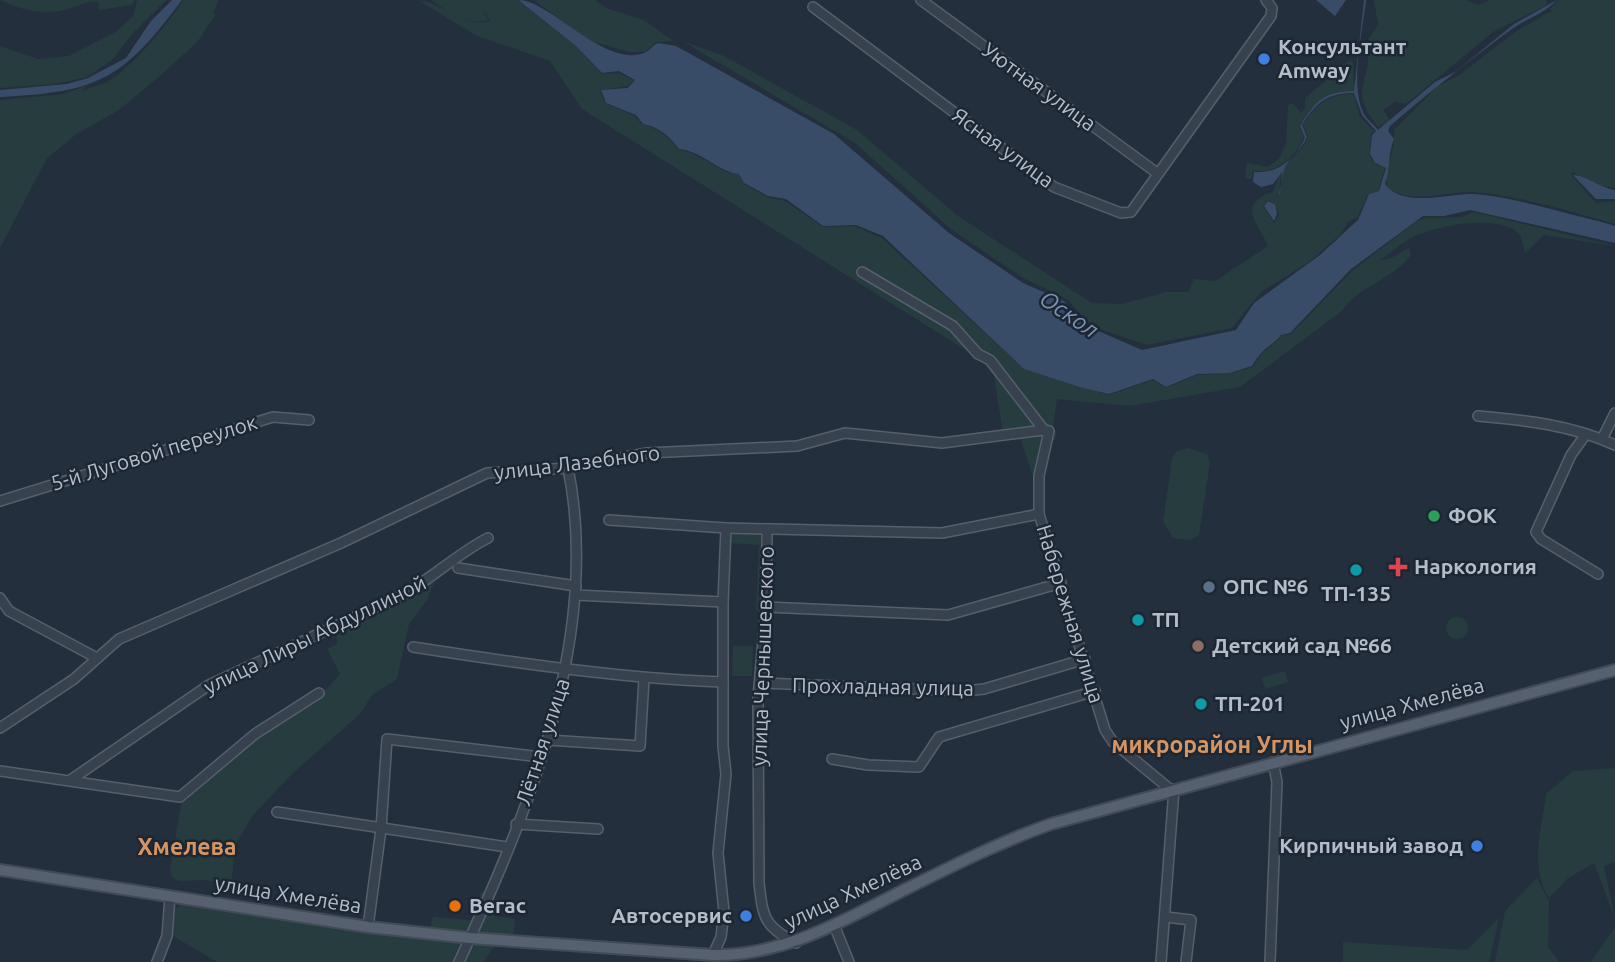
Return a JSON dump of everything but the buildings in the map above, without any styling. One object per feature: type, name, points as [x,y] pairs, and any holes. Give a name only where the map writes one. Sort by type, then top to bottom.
[{"type":"main road","name":"улица Хмелёва","points":[[0,870],[368,927],[470,938],[713,955],[749,954],[796,943],[1004,841],[1173,789],[1614,672]]},
{"type":"street","name":"Уютная улица","points":[[921,0],[1157,173]]},
{"type":"street","name":"Ясная улица","points":[[813,7],[1054,187],[1121,213],[1131,212],[1271,16],[1272,8],[1266,0]]},
{"type":"street","points":[[862,272],[953,326],[978,354],[990,360],[1046,430],[1040,476],[1039,514]]},
{"type":"street","points":[[1602,439],[1615,413]]},
{"type":"street","points":[[1478,416],[1536,422],[1586,434],[1615,445]]},
{"type":"street","name":"5-й Луговой переулок","points":[[0,500],[273,417],[309,420]]},
{"type":"street","name":"улица Лазебного","points":[[0,728],[74,678],[95,657],[119,639],[339,543],[487,473],[568,468],[647,453],[797,446],[845,433],[942,443],[1046,430]]},
{"type":"street","points":[[1586,434],[1571,455],[1536,532],[1541,539],[1598,574]]},
{"type":"street","name":"Лётная улица","points":[[459,962],[548,740],[566,671],[575,590],[573,493],[568,468]]},
{"type":"street","name":"Набережная улица","points":[[767,529],[942,533],[1039,514],[1105,730],[1113,742],[1173,789]]},
{"type":"street","points":[[609,520],[726,528]]},
{"type":"street","name":"улица Чернышевского","points":[[713,955],[721,937],[724,912],[718,853],[726,774],[723,682],[726,528],[767,529],[766,607],[758,697],[759,870],[763,912],[769,926],[796,943]]},
{"type":"street","name":"улица Лиры Абдуллиной","points":[[72,779],[209,685],[404,594],[434,577],[466,549],[488,538]]},
{"type":"street","points":[[458,568],[575,590],[723,602]]},
{"type":"street","points":[[766,607],[948,615],[1061,583]]},
{"type":"street","points":[[0,598],[9,611],[95,657]]},
{"type":"street","points":[[413,647],[566,671],[644,679],[723,682]]},
{"type":"street","name":"Прохладная улица","points":[[761,683],[966,691],[984,689],[1085,659]]},
{"type":"street","points":[[548,740],[640,746],[644,679]]},
{"type":"street","points":[[832,759],[868,765],[919,768],[939,737],[1095,691]]},
{"type":"street","points":[[0,771],[72,779],[180,797],[255,734],[319,693]]},
{"type":"street","points":[[368,927],[381,829],[387,739],[541,757]]},
{"type":"street","points":[[1270,962],[1277,782],[1273,762]]},
{"type":"street","points":[[1161,962],[1173,789]]},
{"type":"street","points":[[276,812],[507,847]]},
{"type":"street","points":[[516,824],[598,829]]},
{"type":"street","points":[[157,962],[167,936],[170,897]]},
{"type":"street","points":[[1166,917],[1191,920],[1186,962]]},
{"type":"street","points":[[834,925],[849,962]]},
{"type":"green space","points":[[0,0],[135,0],[132,5],[99,10],[98,2],[91,2],[44,12],[17,7]]},
{"type":"green space","points":[[137,0],[166,0],[132,34],[112,60],[87,77],[55,84],[0,88],[0,46],[38,59],[69,56],[117,31],[134,15]]},
{"type":"green space","points":[[184,0],[219,0],[213,13],[216,14],[198,41],[119,110],[78,133],[47,158],[0,248],[0,100],[64,94],[88,85],[82,92],[109,81],[142,52]]},
{"type":"green space","points":[[418,0],[456,16],[431,0],[517,0],[576,46],[602,74],[618,73],[634,80],[628,86],[600,90],[605,103],[658,130],[679,150],[695,155],[724,171],[739,174],[744,184],[767,197],[785,201],[823,227],[855,226],[882,238],[1024,369],[1109,395],[1153,380],[1166,388],[1197,375],[1231,373],[1253,367],[1264,352],[1282,335],[1291,334],[1352,271],[1417,221],[1425,218],[1462,217],[1474,212],[1615,246],[1544,235],[1525,253],[1518,233],[1509,227],[1481,223],[1449,226],[1421,234],[1407,240],[1379,261],[1409,248],[1411,255],[1404,264],[1357,295],[1342,311],[1240,387],[1130,406],[1057,399],[1053,427],[1057,435],[1034,480],[1021,440],[1004,440],[994,376],[980,359],[582,109],[550,61],[477,36]]},
{"type":"green space","points":[[534,0],[595,0],[606,8],[644,20],[673,41],[656,42],[645,52],[629,52],[588,40]]},
{"type":"green space","points":[[1374,0],[1466,0],[1478,5],[1490,0],[1546,0],[1547,5],[1493,32],[1406,104],[1395,102],[1383,110],[1390,121],[1378,127],[1368,113],[1362,93],[1368,56],[1365,44],[1378,25]]},
{"type":"green space","points":[[1558,0],[1615,0],[1615,188],[1598,185],[1573,172],[1571,175],[1596,203],[1615,201],[1615,224],[1490,194],[1463,192],[1407,196],[1388,188],[1387,174],[1394,130],[1438,86],[1458,76],[1515,32],[1551,11],[1556,15],[1550,9]]},
{"type":"green space","points":[[682,41],[724,56],[857,130],[958,216],[1092,303],[1121,304],[1167,292],[1188,292],[1194,279],[1215,281],[1268,246],[1252,209],[1261,197],[1273,192],[1281,172],[1279,191],[1284,170],[1308,137],[1303,125],[1318,106],[1330,98],[1354,94],[1360,117],[1374,131],[1371,134],[1369,155],[1374,164],[1385,168],[1378,191],[1368,194],[1357,218],[1349,221],[1340,235],[1309,262],[1261,292],[1232,328],[1147,345],[1105,331],[1088,322],[1067,299],[1023,278],[951,229],[855,143]],"holes":[[[1278,196],[1275,205],[1279,215],[1274,223],[1263,206],[1268,200],[1274,203]]]},
{"type":"green space","points":[[1350,60],[1353,63],[1354,91],[1335,93],[1315,104],[1299,126],[1304,138],[1290,158],[1270,170],[1253,171],[1251,179],[1245,178],[1247,163],[1267,167],[1279,159],[1286,144],[1288,105],[1293,103],[1301,113],[1305,108],[1305,98]]},
{"type":"green space","points":[[1188,448],[1207,454],[1210,463],[1199,535],[1190,540],[1173,538],[1163,522],[1172,458],[1177,451]]},
{"type":"green space","points":[[735,530],[755,531],[760,535],[760,545],[728,543],[729,534]]},
{"type":"green space","points":[[759,547],[762,547],[759,611],[756,610]]},
{"type":"green space","points":[[435,580],[427,600],[409,624],[397,679],[372,695],[360,714],[293,773],[252,816],[235,846],[231,886],[206,880],[179,881],[172,877],[170,870],[182,799],[239,751],[323,693],[340,674],[327,649],[337,644],[336,633],[375,616]]},
{"type":"green space","points":[[1457,617],[1465,620],[1468,628],[1465,636],[1457,639],[1449,636],[1446,628],[1449,620]]},
{"type":"green space","points":[[733,646],[753,646],[752,676],[732,676]]},
{"type":"green space","points":[[1285,671],[1288,682],[1265,689],[1262,678]]},
{"type":"green space","points":[[1615,768],[1615,862],[1604,866],[1615,919],[1594,863],[1568,878],[1549,898],[1540,873],[1538,847],[1546,794],[1573,771]]},
{"type":"green space","points":[[1537,878],[1549,901],[1548,947],[1559,962],[1495,962],[1505,911]]},
{"type":"green space","points":[[482,890],[484,895],[469,932],[429,931],[433,917],[471,920]]},
{"type":"green space","points":[[489,897],[496,900],[494,916],[515,919],[513,937],[476,932],[490,905]]},
{"type":"green space","points":[[182,904],[386,935],[460,941],[463,946],[456,962],[217,962],[173,936],[170,930],[173,911]]},
{"type":"green space","points":[[1499,918],[1489,962],[1343,962],[1343,942],[1467,950]]},
{"type":"green space","points":[[1615,927],[1615,962],[1591,962]]},
{"type":"green space","points":[[477,944],[495,945],[484,962],[463,962],[469,950]]},
{"type":"water","points":[[172,0],[182,0],[142,48],[106,77],[62,91],[0,97],[0,90],[67,84],[88,78],[126,58],[151,21]]},
{"type":"water","name":"Оскол","points":[[518,0],[546,11],[614,52],[631,55],[646,52],[658,43],[676,46],[834,134],[949,233],[1023,283],[1064,301],[1083,322],[1096,330],[1142,350],[1236,330],[1254,303],[1320,255],[1358,220],[1369,194],[1379,191],[1386,168],[1375,163],[1370,154],[1372,135],[1376,131],[1362,115],[1354,93],[1329,97],[1312,111],[1302,125],[1307,137],[1286,166],[1281,184],[1282,172],[1273,184],[1261,187],[1253,182],[1254,172],[1278,168],[1291,159],[1305,138],[1300,126],[1321,99],[1335,93],[1354,91],[1364,0],[1358,89],[1364,114],[1378,130],[1435,82],[1455,72],[1514,24],[1557,0],[1480,52],[1390,126],[1388,131],[1394,139],[1385,184],[1402,196],[1413,198],[1485,195],[1598,221],[1615,226],[1615,243],[1470,210],[1444,216],[1423,216],[1351,269],[1290,333],[1281,335],[1252,366],[1230,373],[1197,374],[1166,387],[1153,379],[1109,394],[1024,369],[883,236],[856,225],[823,226],[786,199],[768,196],[744,183],[739,174],[724,170],[695,153],[679,149],[663,133],[643,124],[636,115],[606,103],[601,90],[628,88],[635,80],[619,71],[602,73],[576,46]]},
{"type":"water","points":[[1316,0],[1346,0],[1335,16]]},
{"type":"water","points":[[1573,175],[1615,190],[1615,199],[1596,199]]},
{"type":"water","points":[[1278,196],[1274,221],[1264,206],[1268,201],[1274,204]]},
{"type":"place","name":"Консультант Amway","points":[[1264,59]]},
{"type":"place","name":"ФОК","points":[[1434,516]]},
{"type":"place","name":"Наркология","points":[[1398,567]]},
{"type":"place","name":"ТП-135","points":[[1356,570]]},
{"type":"place","name":"ОПС №6","points":[[1209,587]]},
{"type":"place","name":"ТП","points":[[1138,620]]},
{"type":"place","name":"Детский сад №66","points":[[1198,646]]},
{"type":"place","name":"ТП-201","points":[[1201,704]]},
{"type":"place","name":"Кирпичный завод","points":[[1477,846]]},
{"type":"place","name":"Вегас","points":[[455,906]]},
{"type":"place","name":"Автосервис","points":[[746,916]]},
{"type":"district","name":"микрорайон Углы","points":[[1212,745]]},
{"type":"district","name":"Хмелева","points":[[187,847]]}]
